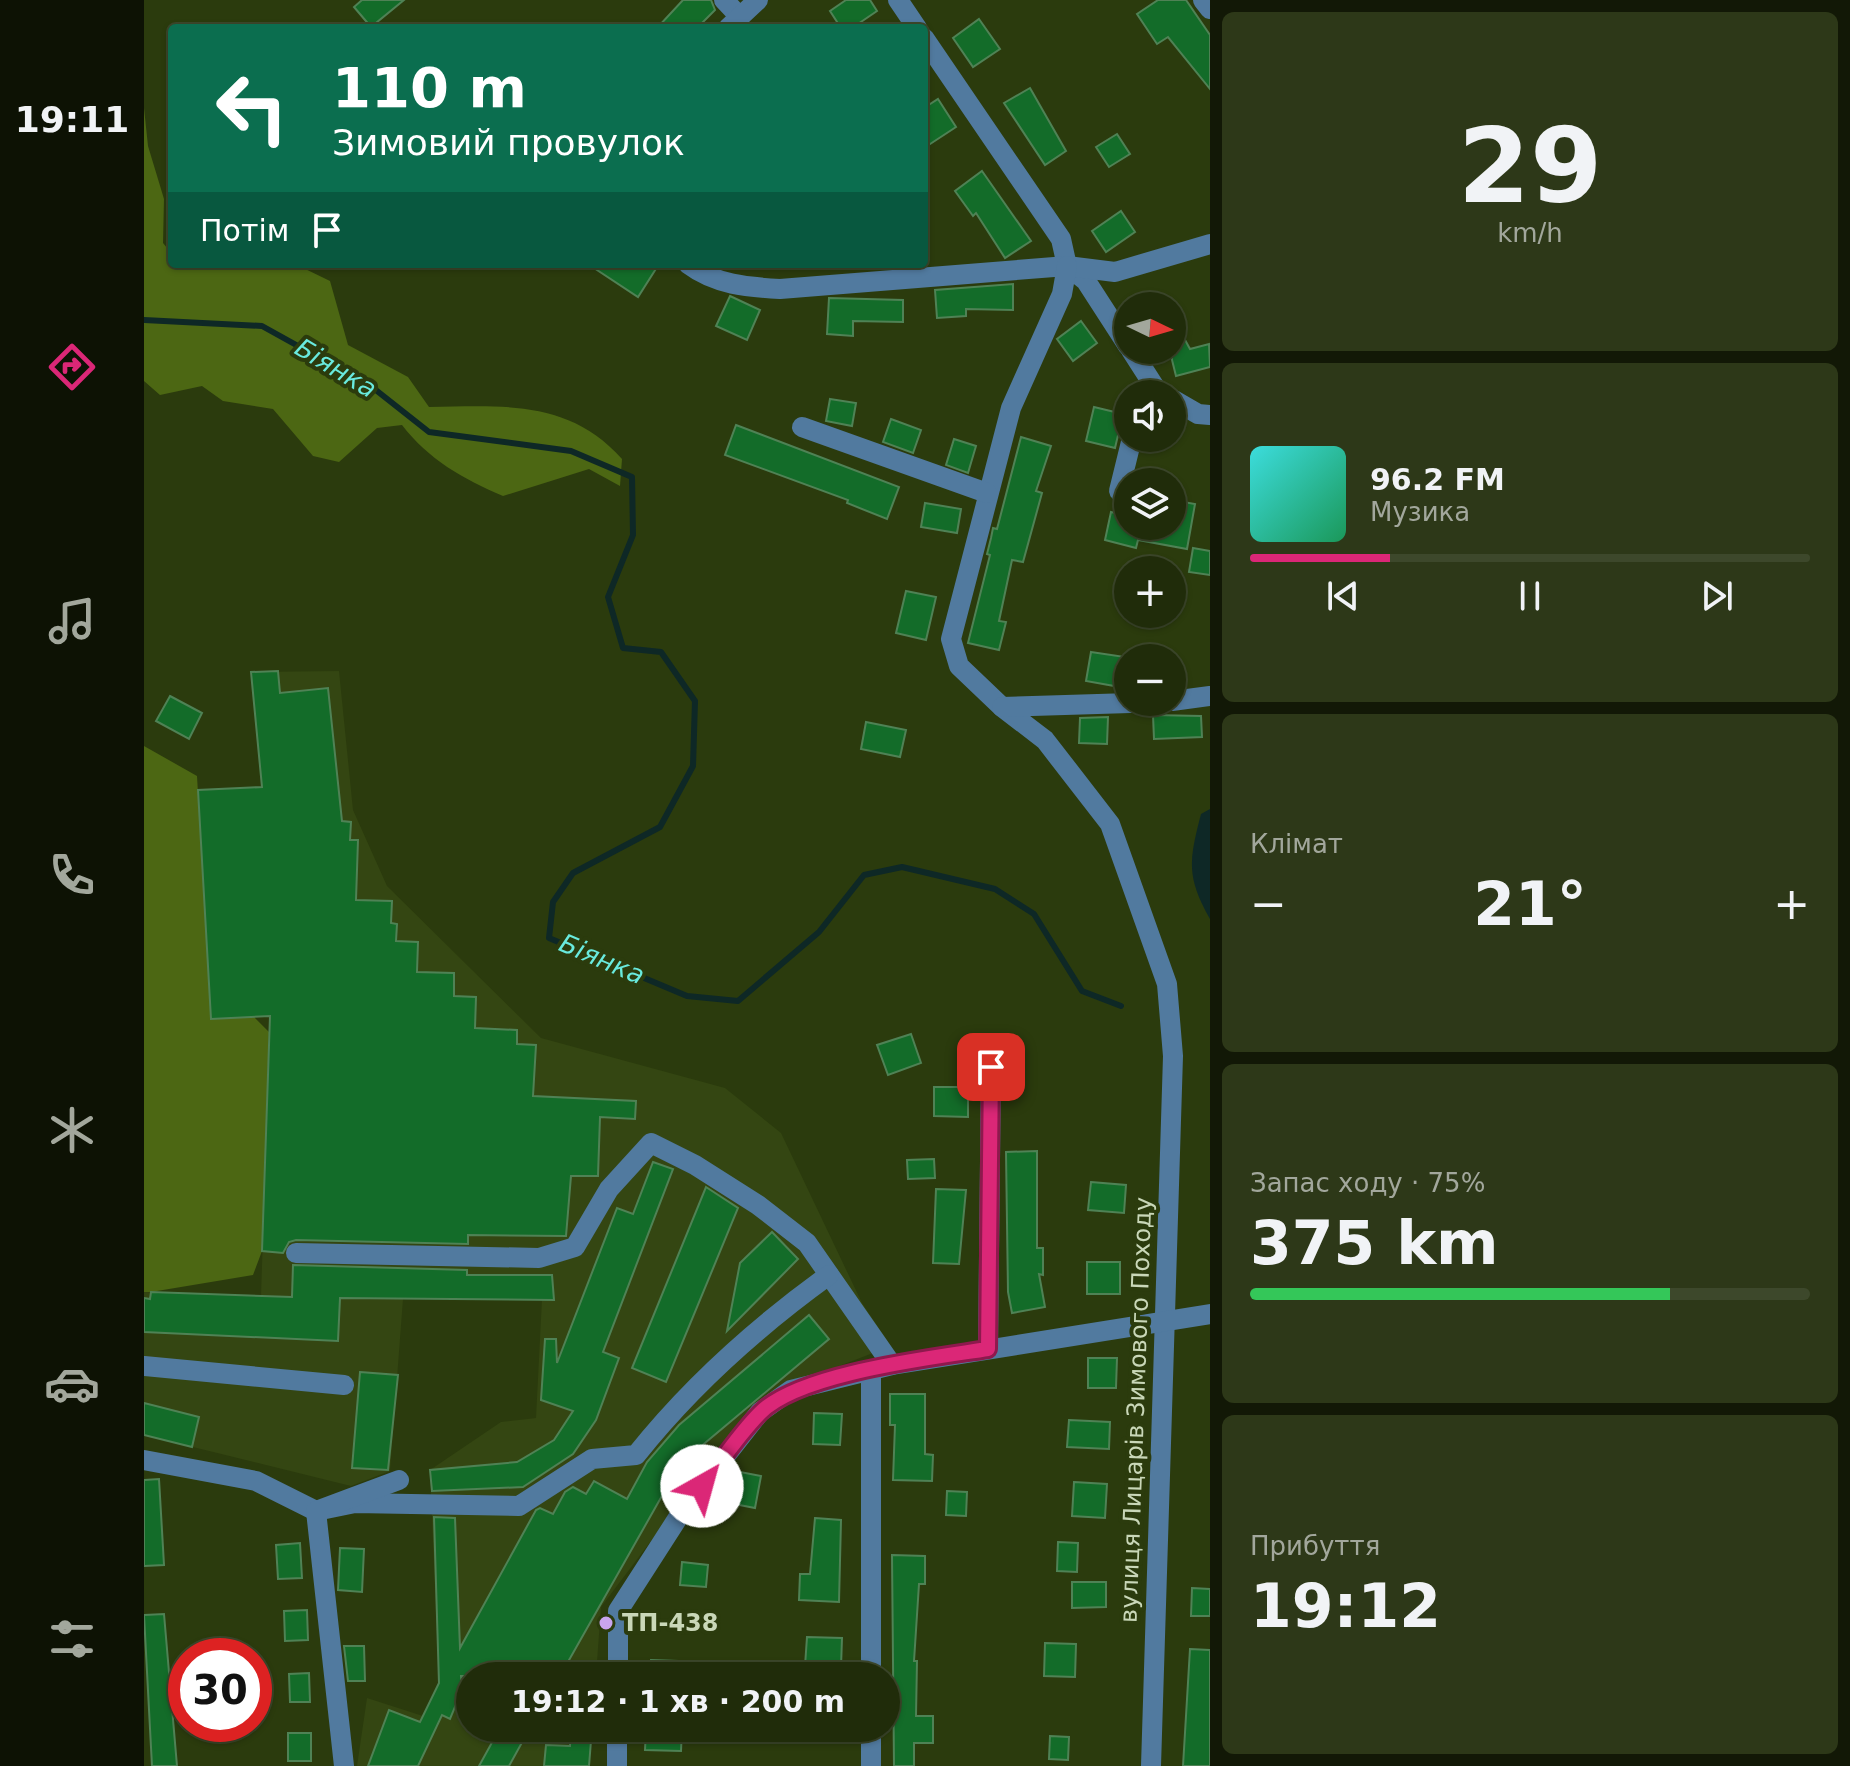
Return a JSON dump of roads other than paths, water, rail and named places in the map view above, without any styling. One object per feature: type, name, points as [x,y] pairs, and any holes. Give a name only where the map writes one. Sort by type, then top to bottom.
[{"type":"street","points":[[724,0],[734,22],[758,0]]},
{"type":"street","points":[[898,0],[914,24]]},
{"type":"street","points":[[1203,0],[1210,9]]},
{"type":"street","points":[[802,427],[987,493],[1011,408],[1062,294],[1067,266],[1061,239],[928,44]]},
{"type":"street","points":[[693,268],[736,286],[780,289],[1067,266],[1115,272],[1210,244]]},
{"type":"street","points":[[1067,266],[1086,281],[1114,325]]},
{"type":"street","points":[[1186,408],[1198,414],[1210,415]]},
{"type":"street","name":"вулиця Лицарів Зимового Походу","points":[[987,493],[951,639],[959,666],[1002,707],[1045,740],[1110,824],[1167,984],[1173,1056],[1151,1766]]},
{"type":"street","points":[[1186,699],[1210,696]]},
{"type":"street","points":[[1002,707],[1114,704]]},
{"type":"street","points":[[988,1349],[991,1067]]},
{"type":"street","points":[[296,1253],[539,1258],[575,1247],[609,1189],[651,1143],[695,1165],[758,1205],[807,1243],[892,1365]]},
{"type":"street","points":[[144,1460],[256,1481],[316,1511],[355,1503],[519,1506],[592,1459],[636,1455],[674,1408],[733,1351],[829,1275]]},
{"type":"street","points":[[618,1662],[618,1611],[683,1510],[760,1412],[791,1390],[892,1365],[1210,1314]]},
{"type":"street","points":[[144,1366],[344,1385]]},
{"type":"street","points":[[871,1371],[871,1662]]},
{"type":"street","points":[[316,1511],[399,1480]]},
{"type":"street","points":[[316,1511],[344,1766]]},
{"type":"street","points":[[617,1742],[617,1766]]},
{"type":"street","points":[[871,1742],[871,1766]]},
{"type":"water","points":[[1210,809],[1210,919],[1193,879],[1192,856],[1201,814]]},
{"type":"waterway","name":"Біянка","points":[[144,320],[262,326],[372,387],[429,432],[571,451],[632,477],[633,535],[608,597],[623,648],[661,652],[695,701],[693,766],[660,827],[573,873],[553,902],[549,938],[687,996],[738,1001],[819,932],[864,875],[902,867],[995,889],[1034,914],[1082,991],[1121,1006]]},
{"type":"place","name":"ТП-438","points":[[606,1623]]}]
